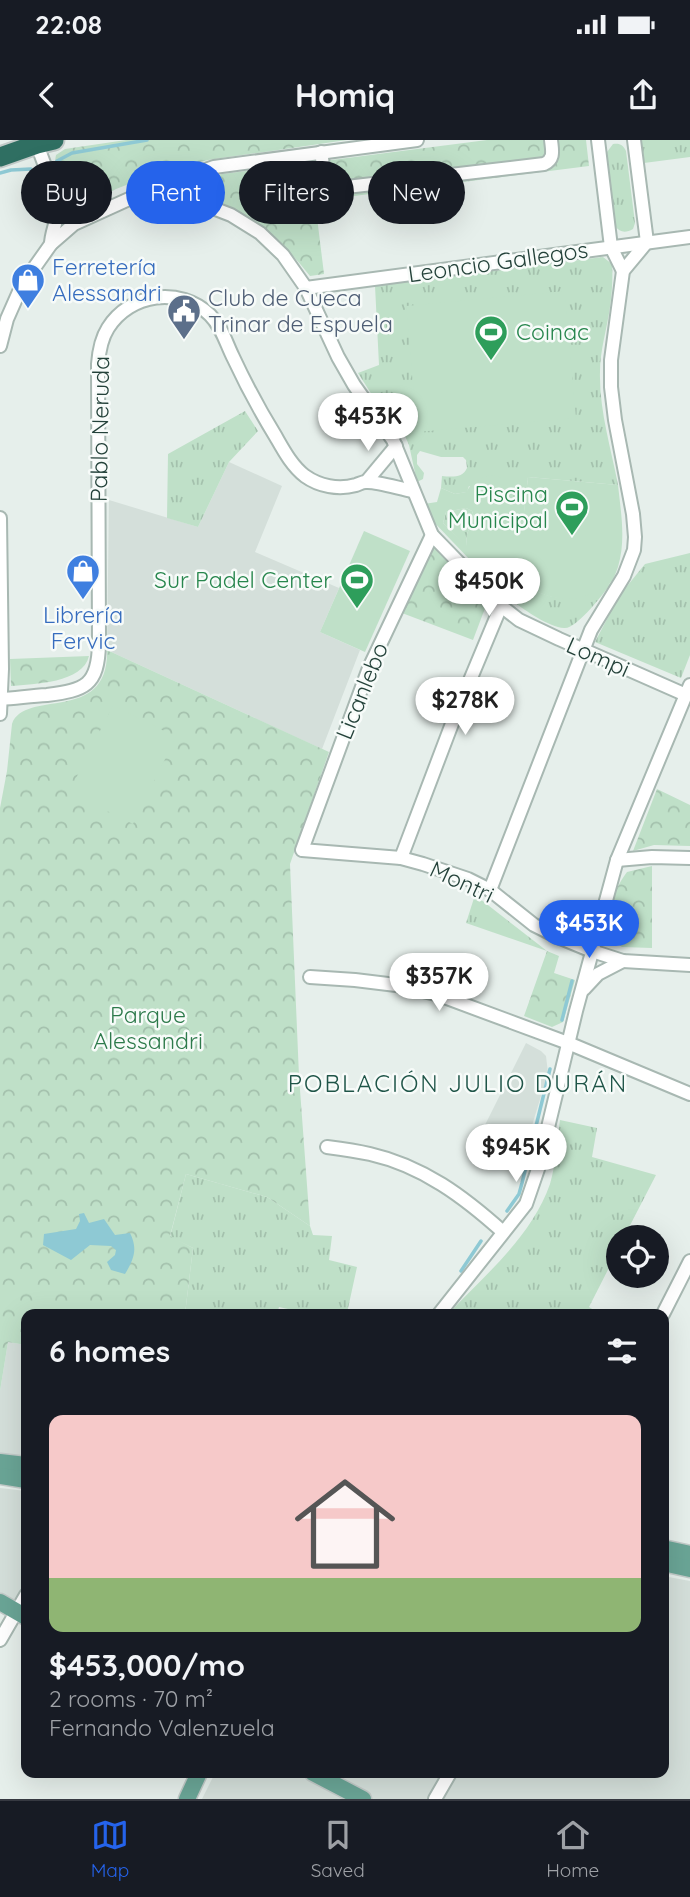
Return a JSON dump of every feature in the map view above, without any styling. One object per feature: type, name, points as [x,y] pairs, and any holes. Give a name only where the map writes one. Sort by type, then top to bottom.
[{"type":"highway","points":[[0,157],[46,142]]},
{"type":"main road","points":[[0,1462],[21,1464]]},
{"type":"main road","points":[[0,1476],[21,1479]]},
{"type":"main road","points":[[669,1549],[690,1554]]},
{"type":"main road","points":[[669,1564],[690,1569]]},
{"type":"main road","points":[[0,1602],[21,1613]]},
{"type":"main road","points":[[187,1799],[197,1778]]},
{"type":"main road","points":[[323,1778],[363,1799]]},
{"type":"street","points":[[225,166],[417,140]]},
{"type":"street","points":[[321,152],[328,184],[338,188],[544,164],[551,160],[553,155],[551,140]]},
{"type":"street","points":[[598,140],[611,247],[624,271]]},
{"type":"street","points":[[491,890],[591,630],[624,576],[634,550],[633,514],[615,420],[611,360],[624,271],[647,242],[634,140]]},
{"type":"street","points":[[46,142],[48,161]]},
{"type":"street","name":"Lompi","points":[[225,213],[260,233],[283,255],[306,288],[338,358],[396,446],[432,535],[501,606],[519,620],[583,650],[688,690]]},
{"type":"street","points":[[51,244],[54,224]]},
{"type":"street","points":[[0,346],[7,319],[22,285],[51,244],[74,224]]},
{"type":"street","name":"Leoncio Gallegos","points":[[306,288],[690,237]]},
{"type":"street","name":"Pablo Neruda","points":[[1,699],[69,692],[89,681],[99,663],[99,355],[110,325],[124,310],[142,300],[163,297],[184,300],[202,309],[217,323],[250,394],[291,461],[298,470],[315,482],[335,487],[366,482],[413,491]]},
{"type":"street","points":[[366,482],[396,446]]},
{"type":"street","points":[[0,518],[0,713]]},
{"type":"street","name":"Licanlebo","points":[[302,850],[369,668],[432,535]]},
{"type":"street","points":[[401,858],[453,721],[501,606]]},
{"type":"street","points":[[443,1309],[503,1232],[516,1220],[532,1189],[617,860],[688,690]]},
{"type":"street","name":"Montri","points":[[302,850],[401,858],[445,870],[491,890],[534,925],[592,951],[623,961],[690,965]]},
{"type":"street","points":[[617,860],[690,858]]},
{"type":"street","points":[[582,991],[598,974],[623,961]]},
{"type":"street","points":[[310,977],[396,985],[436,994],[568,1043],[690,1094]]},
{"type":"street","points":[[327,1147],[372,1155],[410,1168],[446,1186],[471,1203],[503,1232]]},
{"type":"street","points":[[666,1309],[690,1261]]},
{"type":"street","points":[[0,1640],[21,1615]]},
{"type":"street","points":[[435,1799],[447,1778]]},
{"type":"shaded area","points":[[229,462],[282,486],[255,552],[339,588],[320,632],[360,650],[322,749],[107,650],[109,500],[198,527]]},
{"type":"shaded area","points":[[526,1043],[546,1056],[548,1073],[527,1142],[485,1125]]},
{"type":"shaded area","points":[[8,1342],[21,1344],[21,1459],[0,1456],[0,1391]]},
{"type":"shaded area","points":[[0,1488],[21,1490],[21,1623],[0,1612]]},
{"type":"shaded area","points":[[669,1577],[690,1581],[690,1799],[202,1799],[212,1778],[669,1778]]},
{"type":"green space","points":[[126,140],[347,140],[204,161],[126,161],[126,185],[112,191],[112,161],[55,161],[56,155],[65,149]]},
{"type":"green space","points":[[487,140],[586,140],[589,166],[465,182],[465,161],[368,161],[368,194],[354,196],[354,161],[323,161]]},
{"type":"green space","points":[[638,140],[690,140],[690,157],[644,163]]},
{"type":"green space","points":[[613,144],[621,145],[626,151],[635,223],[633,229],[626,232],[615,226],[607,152]]},
{"type":"green space","points":[[239,172],[239,213],[225,206],[225,174]]},
{"type":"green space","points":[[256,224],[318,224],[324,274],[310,276],[273,237]]},
{"type":"green space","points":[[603,257],[612,264],[612,280],[601,356],[600,386],[603,415],[618,485],[528,477],[524,513],[514,512],[469,486],[467,492],[455,494],[441,488],[442,476],[463,474],[467,468],[466,460],[463,457],[441,457],[420,451],[417,464],[424,473],[423,479],[417,482],[404,434],[392,414],[372,395],[358,373],[379,365],[375,286]]},
{"type":"green space","name":"Coinac","points":[[565,291],[576,418],[417,432],[406,306]]},
{"type":"green space","points":[[245,411],[258,431],[229,462],[198,527],[167,518],[168,454]]},
{"type":"green space","name":"Piscina Municipal","points":[[489,475],[508,482],[513,492],[514,512],[524,512],[528,477],[618,485],[622,547],[612,581],[594,593],[568,599],[548,596],[529,587],[515,591],[514,602],[494,585],[429,517],[424,504],[437,502],[441,488],[455,494],[466,492],[473,482]],"holes":[[[466,508],[472,511],[474,517],[467,534],[466,546],[443,523],[446,512]]]},
{"type":"green space","points":[[466,508],[472,511],[474,517],[467,534],[466,547],[443,523],[446,512]]},
{"type":"green space","name":"Sur Padel Center","points":[[364,531],[410,551],[365,652],[320,632]]},
{"type":"green space","points":[[432,545],[487,603],[473,640],[402,613]]},
{"type":"green space","points":[[690,553],[690,655],[681,678],[595,642],[619,596],[645,564]]},
{"type":"green space","points":[[612,582],[590,610],[569,627],[558,627],[545,622],[514,602],[515,591],[529,587],[550,596],[571,598],[582,596]]},
{"type":"green space","name":"Parque Alessandri","points":[[107,650],[329,752],[290,864],[299,1076],[310,1226],[267,1197],[186,1174],[170,1236],[193,1248],[186,1309],[21,1309],[21,1344],[8,1342],[0,1391],[0,808],[12,724],[20,714],[33,708],[81,697],[95,688],[104,673]]},
{"type":"green space","points":[[89,656],[78,672],[68,677],[44,683],[11,686],[10,659]]},
{"type":"green space","points":[[113,705],[176,737],[133,824],[69,792]]},
{"type":"green space","points":[[657,789],[690,805],[690,846],[654,845],[633,851]]},
{"type":"green space","points":[[652,866],[652,948],[622,947],[611,940],[610,912],[614,897],[627,872]]},
{"type":"green space","points":[[475,895],[547,951],[466,923]]},
{"type":"green space","points":[[547,951],[559,956],[554,973],[575,980],[563,1022],[552,1027],[524,1016]]},
{"type":"green space","points":[[560,1120],[597,1128],[592,1157],[656,1175],[630,1225],[606,1225],[606,1274],[589,1307],[592,1309],[453,1309],[520,1238],[542,1203],[550,1184]]},
{"type":"green space","points":[[186,1174],[267,1197],[310,1226],[313,1235],[332,1236],[329,1260],[357,1267],[348,1309],[186,1309],[193,1248],[170,1237]]},
{"type":"water","points":[[84,1213],[89,1223],[104,1219],[115,1235],[130,1233],[134,1254],[125,1274],[111,1270],[107,1262],[115,1255],[116,1250],[111,1246],[90,1245],[71,1260],[43,1245],[44,1234],[76,1229],[80,1221],[79,1214]]},
{"type":"waterway","points":[[57,161],[72,153],[147,140]]},
{"type":"waterway","points":[[0,173],[21,170]]},
{"type":"waterway","points":[[562,1020],[572,981]]},
{"type":"waterway","points":[[507,1211],[519,1194],[550,1069]]},
{"type":"waterway","points":[[461,1271],[481,1241]]},
{"type":"place","name":"Ferretería Alessandri","points":[[28,310]]},
{"type":"place","name":"Club de Cueca Trinar de Espuela","points":[[184,341]]},
{"type":"place","name":"Coinac","points":[[491,362]]},
{"type":"place","name":"Piscina Municipal","points":[[572,537]]},
{"type":"place","name":"Librería Fervic","points":[[83,601]]},
{"type":"place","name":"Sur Padel Center","points":[[357,610]]},
{"type":"district","name":"POBLACIÓN JULIO DURÁN","points":[[458,1084]]}]
